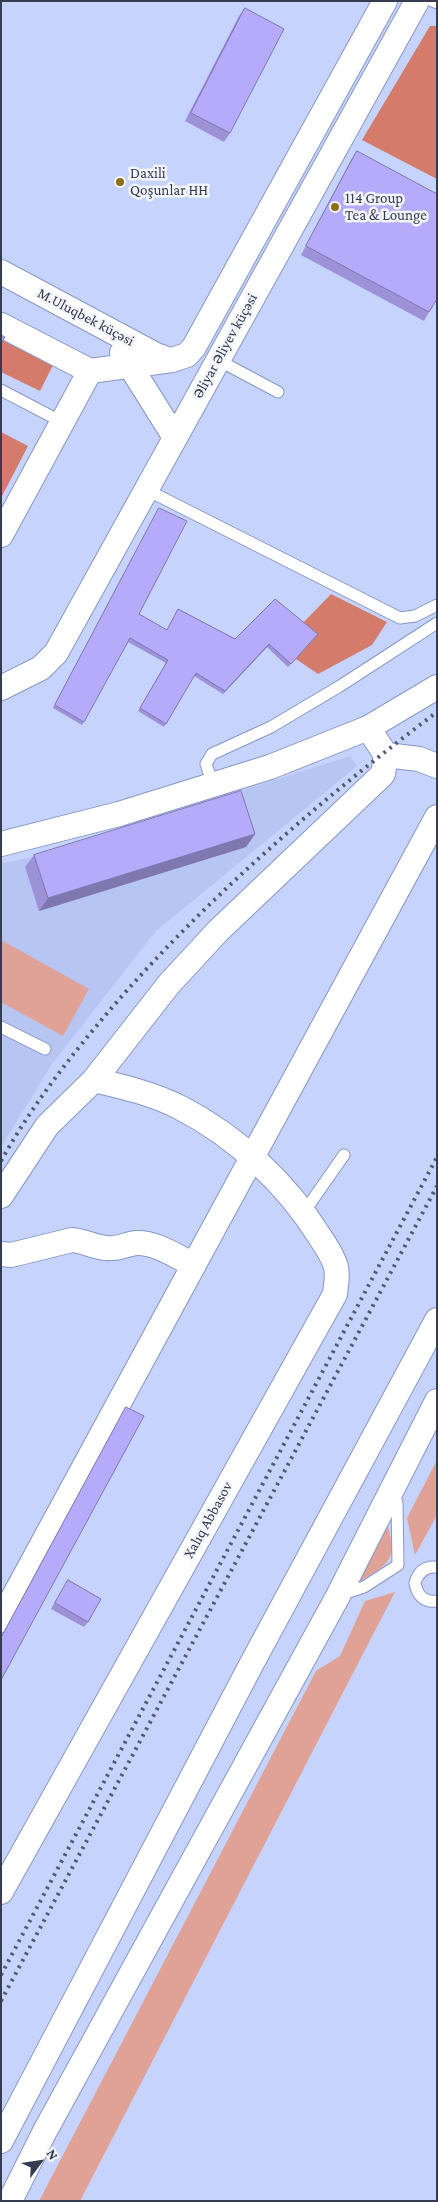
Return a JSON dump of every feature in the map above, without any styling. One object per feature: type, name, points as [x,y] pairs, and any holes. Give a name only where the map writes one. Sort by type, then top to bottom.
[{"type":"street","name":"Əliyar Əliyev küçəsi","points":[[90,371],[172,360],[187,355],[194,348],[385,1]]},
{"type":"street","name":"Əliyar Əliyev küçəsi","points":[[8,682],[41,668],[56,653],[174,436],[417,1]]},
{"type":"street","name":"M.Uluqbek küçəsi","points":[[1,272],[156,355],[172,360]]},
{"type":"street","points":[[1,325],[90,371],[1,535]]},
{"type":"street","points":[[108,330],[174,436]]},
{"type":"street","points":[[1,844],[119,814],[270,768],[368,728],[437,687]]},
{"type":"street","points":[[1,1196],[47,1126],[94,1080],[169,984],[218,931],[383,774],[386,755],[368,728]]},
{"type":"street","points":[[386,755],[419,759],[437,766]]},
{"type":"street","points":[[1,1620],[437,817]]},
{"type":"street","name":"Xalıq Abbasov","points":[[1,1892],[335,1294],[337,1281],[335,1266],[330,1253],[304,1212],[252,1158],[218,1130],[182,1108],[154,1096],[94,1080]]},
{"type":"street","points":[[1,1254],[11,1254],[72,1240],[116,1249],[134,1243],[148,1243],[194,1266]]},
{"type":"street","points":[[1,2141],[251,1665],[437,1320]]},
{"type":"street","points":[[10,2201],[50,2122],[338,1596],[437,1401]]},
{"type":"lane","points":[[432,1],[437,3]]},
{"type":"lane","points":[[218,360],[278,392]]},
{"type":"lane","points":[[1,390],[62,422]]},
{"type":"lane","points":[[145,490],[400,618],[415,616],[437,605]]},
{"type":"lane","points":[[213,785],[206,764],[212,754],[271,727],[437,623]]},
{"type":"lane","points":[[1,1027],[45,1050]]},
{"type":"lane","points":[[304,1212],[344,1155]]},
{"type":"lane","points":[[391,1489],[397,1503],[398,1565]]},
{"type":"lane","points":[[398,1565],[417,1576]]},
{"type":"lane","points":[[338,1596],[364,1587],[398,1565]]},
{"type":"lane","points":[[437,1567],[428,1567],[417,1576],[415,1583],[420,1597],[426,1601],[437,1601]]},
{"type":"shaded area","points":[[430,26],[437,26],[437,179],[362,140]]},
{"type":"shaded area","points":[[2,340],[53,365],[40,391],[1,372]]},
{"type":"shaded area","points":[[1,432],[28,446],[1,498]]},
{"type":"shaded area","points":[[331,594],[387,622],[372,645],[318,674],[296,659],[301,625]]},
{"type":"shaded area","points":[[350,756],[357,766],[155,932],[52,1064],[1,1147],[1,864],[36,856]]},
{"type":"shaded area","points":[[1,940],[89,989],[63,1036],[1,1002]]},
{"type":"shaded area","points":[[437,1460],[437,1515],[415,1555],[407,1518]]},
{"type":"shaded area","points":[[387,1524],[392,1547],[388,1561],[358,1583]]},
{"type":"shaded area","points":[[395,1592],[80,2201],[39,2201],[316,1671],[340,1656],[365,1601]]},
{"type":"building","points":[[245,8],[284,29],[230,133],[191,113]]},
{"type":"building","points":[[357,151],[437,194],[437,299],[429,312],[306,246]]},
{"type":"building","points":[[1,335],[5,337],[1,344]]},
{"type":"building","points":[[159,508],[187,521],[139,614],[167,630],[178,609],[235,639],[275,599],[318,634],[291,664],[269,644],[225,691],[196,673],[166,724],[140,708],[168,660],[130,638],[84,722],[55,705]]},
{"type":"building","points":[[241,791],[255,834],[48,898],[34,855]]},
{"type":"building","points":[[126,1407],[144,1416],[1,1680],[1,1638]]},
{"type":"building","points":[[68,1580],[101,1599],[88,1622],[55,1603]]},
{"type":"railway","points":[[1,1161],[57,1075],[122,996],[158,957],[272,846],[353,777],[437,712]]},
{"type":"railway","points":[[1,1975],[437,1157]]},
{"type":"railway","points":[[1,2001],[437,1186]]},
{"type":"place","name":"Daxili Qoşunlar HH","points":[[120,182]]},
{"type":"place","name":"114 Group Tea & Lounge","points":[[335,207]]}]
